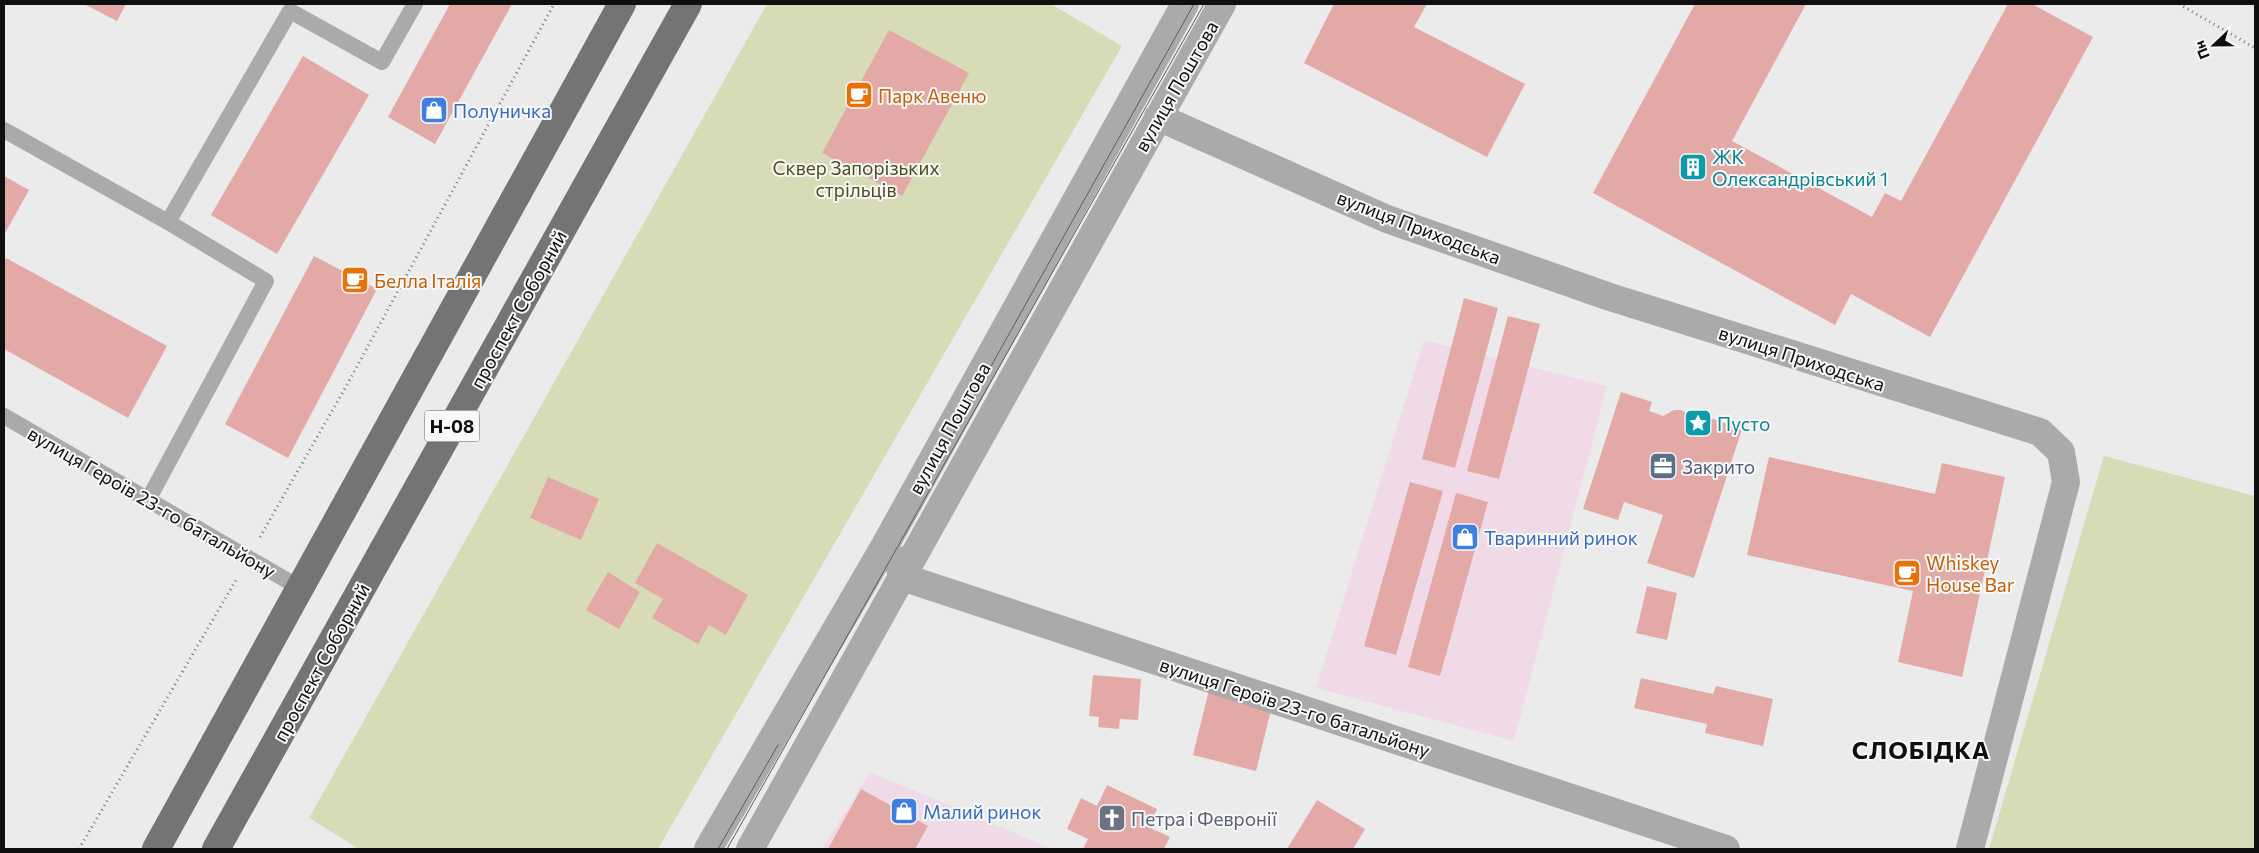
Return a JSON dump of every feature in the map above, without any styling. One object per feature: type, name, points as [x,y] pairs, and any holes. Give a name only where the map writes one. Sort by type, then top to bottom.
[{"type":"main road","name":"Н-08","points":[[156,849],[622,4]]},
{"type":"main road","name":"проспект Соборний","points":[[216,849],[688,4]]},
{"type":"street","name":"вулиця Поштова","points":[[708,849],[884,546],[1185,4]]},
{"type":"street","name":"вулиця Поштова","points":[[750,849],[1222,4]]},
{"type":"street","name":"вулиця Приходська","points":[[1158,117],[1387,219],[1610,297],[2040,432],[2061,452],[2066,482],[1970,849]]},
{"type":"street","points":[[884,546],[896,551],[902,577]]},
{"type":"street","name":"вулиця Героїв 23-го батальйону","points":[[902,577],[1726,849]]},
{"type":"lane","points":[[168,222],[292,7],[382,62],[415,4]]},
{"type":"lane","points":[[4,130],[168,222],[266,281],[148,500]]},
{"type":"lane","name":"вулиця Героїв 23-го батальйону","points":[[4,416],[300,588]]},
{"type":"path","points":[[79,849],[348,383],[554,4]]},
{"type":"path","points":[[2179,4],[2255,48]]},
{"type":"shaded area","name":"Тваринний ринок","points":[[1424,340],[1607,386],[1514,741],[1316,688]]},
{"type":"shaded area","name":"Малий ринок","points":[[870,772],[1053,849],[822,849]]},
{"type":"green space","name":"Сквер Запорізьких стрільців","points":[[767,4],[1051,4],[1122,46],[658,849],[359,849],[309,818]]},
{"type":"green space","points":[[2104,456],[2255,496],[2255,849],[1989,849]]},
{"type":"building","points":[[84,4],[126,4],[117,21]]},
{"type":"building","points":[[450,4],[512,4],[435,144],[388,117]]},
{"type":"building","points":[[1334,4],[1427,4],[1414,27],[1525,84],[1487,157],[1304,63]]},
{"type":"building","name":"ЖК Олександрівський 1","points":[[1695,4],[1806,4],[1732,141],[1872,217],[1885,193],[1901,201],[2008,4],[2032,4],[2093,37],[1930,337],[1851,294],[1835,325],[1593,193]]},
{"type":"building","points":[[889,30],[969,73],[902,196],[822,153]]},
{"type":"building","points":[[303,56],[369,95],[277,254],[211,215]]},
{"type":"building","points":[[4,176],[29,190],[4,235]]},
{"type":"building","points":[[314,256],[377,289],[288,458],[225,424]]},
{"type":"building","points":[[6,258],[167,346],[128,418],[4,349],[4,262]]},
{"type":"building","points":[[1464,298],[1498,308],[1455,468],[1422,459]]},
{"type":"building","points":[[1508,316],[1540,324],[1499,479],[1467,471]]},
{"type":"building","name":"Закрито","points":[[1621,392],[1652,402],[1649,411],[1663,416],[1674,410],[1681,410],[1688,414],[1695,425],[1706,430],[1710,418],[1742,429],[1694,578],[1647,563],[1663,515],[1624,502],[1618,520],[1583,509]]},
{"type":"building","name":"Whiskey House Bar","points":[[1769,457],[1935,494],[1942,463],[2005,477],[1962,677],[1898,662],[1913,591],[1747,555]]},
{"type":"building","points":[[548,477],[599,499],[581,540],[530,518]]},
{"type":"building","points":[[1410,482],[1443,491],[1396,655],[1364,646]]},
{"type":"building","points":[[1456,493],[1488,502],[1440,676],[1408,667]]},
{"type":"building","points":[[657,543],[748,595],[726,635],[709,625],[698,644],[652,618],[663,599],[635,583]]},
{"type":"building","points":[[608,572],[640,592],[619,629],[586,610]]},
{"type":"building","points":[[1647,586],[1677,593],[1667,640],[1636,633]]},
{"type":"building","points":[[1093,675],[1141,679],[1138,720],[1120,719],[1119,729],[1098,727],[1099,717],[1089,716]]},
{"type":"building","points":[[1641,678],[1713,694],[1716,686],[1773,699],[1763,746],[1705,733],[1707,724],[1634,708]]},
{"type":"building","points":[[1209,690],[1272,706],[1256,771],[1193,755]]},
{"type":"building","name":"Петра і Февронії","points":[[1107,785],[1157,809],[1148,827],[1170,837],[1164,849],[1083,849],[1088,839],[1067,829],[1081,798],[1097,806]]},
{"type":"building","points":[[861,789],[928,826],[915,849],[828,849]]},
{"type":"building","points":[[1317,800],[1365,829],[1353,849],[1287,849]]},
{"type":"tram line","points":[[930,475],[1194,4]]},
{"type":"tram line","points":[[727,849],[1204,4]]},
{"type":"tram line","points":[[718,849],[778,745]]},
{"type":"place","name":"Парк Авеню","points":[[859,95]]},
{"type":"place","name":"Полуничка","points":[[434,110]]},
{"type":"place","name":"ЖК Олександрівський 1","points":[[1693,167]]},
{"type":"place","name":"Белла Італія","points":[[355,280]]},
{"type":"place","name":"Пусто","points":[[1698,423]]},
{"type":"place","name":"Закрито","points":[[1663,466]]},
{"type":"place","name":"Тваринний ринок","points":[[1465,537]]},
{"type":"place","name":"Whiskey House Bar","points":[[1907,573]]},
{"type":"place","name":"Малий ринок","points":[[904,811]]},
{"type":"place","name":"Петра і Февронії","points":[[1112,818]]},
{"type":"district","name":"СЛОБІДКА","points":[[1921,749]]}]
